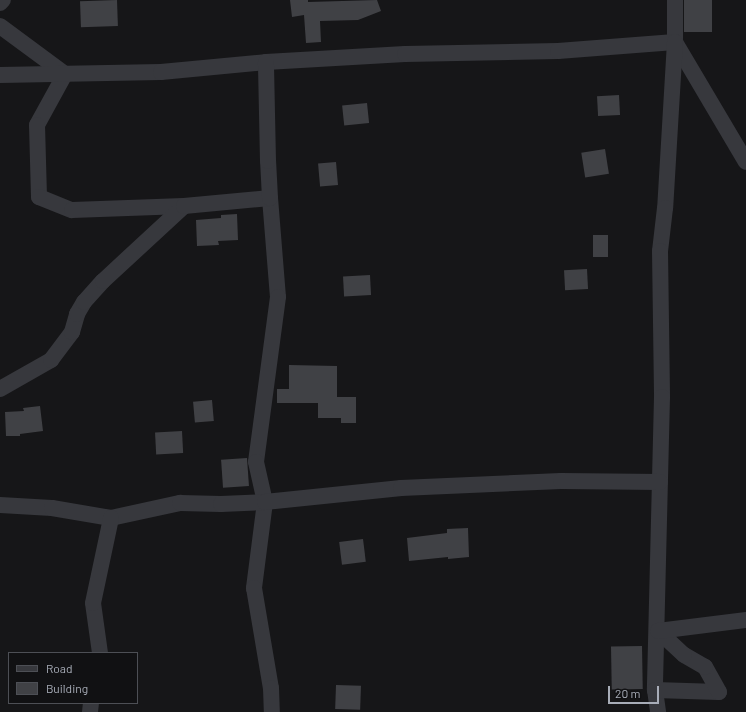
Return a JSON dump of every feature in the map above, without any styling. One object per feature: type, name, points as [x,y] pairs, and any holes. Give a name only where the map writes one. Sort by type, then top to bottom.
[{"type":"street","points":[[0,3],[3,0]]},
{"type":"street","points":[[658,712],[655,690],[658,631],[662,397],[660,251],[665,208],[675,42],[675,0]]},
{"type":"street","points":[[0,26],[65,74]]},
{"type":"street","points":[[0,74],[161,72],[266,62],[405,54],[558,51],[675,42]]},
{"type":"street","points":[[675,42],[746,162]]},
{"type":"street","points":[[266,62],[268,161],[278,297],[256,462],[265,502],[254,588],[271,688],[272,712]]},
{"type":"street","points":[[65,74],[37,125],[39,196],[72,210],[184,206],[270,198]]},
{"type":"street","points":[[0,389],[52,360],[72,332],[77,314],[84,302],[103,281],[184,206]]},
{"type":"street","points":[[0,505],[52,508],[111,518],[180,503],[221,504],[265,502],[401,488],[561,481],[660,482]]},
{"type":"street","points":[[100,652],[93,603],[111,518]]},
{"type":"street","points":[[658,631],[746,620]]},
{"type":"street","points":[[655,690],[719,692],[705,667],[684,656],[658,631]]},
{"type":"building","points":[[117,0],[118,26],[81,27],[80,1]]},
{"type":"building","points":[[290,0],[308,0],[308,2],[377,0],[381,11],[358,20],[320,21],[321,42],[306,43],[304,15],[292,17]]},
{"type":"building","points":[[684,0],[712,0],[712,32],[684,32]]},
{"type":"building","points":[[619,95],[620,115],[598,116],[597,96]]},
{"type":"building","points":[[367,103],[369,123],[344,126],[342,106]]},
{"type":"building","points":[[605,149],[609,174],[585,177],[581,153]]},
{"type":"building","points":[[336,162],[338,185],[320,186],[318,164]]},
{"type":"building","points":[[237,214],[238,240],[218,241],[219,245],[197,246],[196,220],[221,218],[221,215]]},
{"type":"building","points":[[593,235],[608,235],[608,257],[593,257]]},
{"type":"building","points":[[587,269],[588,289],[565,290],[564,270]]},
{"type":"building","points":[[370,275],[371,295],[344,296],[343,276]]},
{"type":"building","points":[[289,365],[337,366],[337,397],[356,397],[356,423],[341,423],[341,418],[318,418],[318,403],[277,403],[277,389],[289,389]]},
{"type":"building","points":[[212,400],[214,421],[195,423],[193,402]]},
{"type":"building","points":[[40,406],[43,431],[20,434],[20,436],[6,436],[5,412],[24,411],[23,408]]},
{"type":"building","points":[[182,431],[183,453],[156,454],[155,432]]},
{"type":"building","points":[[247,458],[249,486],[223,488],[221,460]]},
{"type":"building","points":[[468,528],[469,557],[448,559],[448,557],[409,561],[407,538],[447,533],[447,529]]},
{"type":"building","points":[[363,539],[366,562],[342,565],[339,542]]},
{"type":"building","points":[[642,646],[643,689],[612,690],[611,647]]},
{"type":"building","points":[[336,685],[361,686],[360,710],[335,709]]}]
